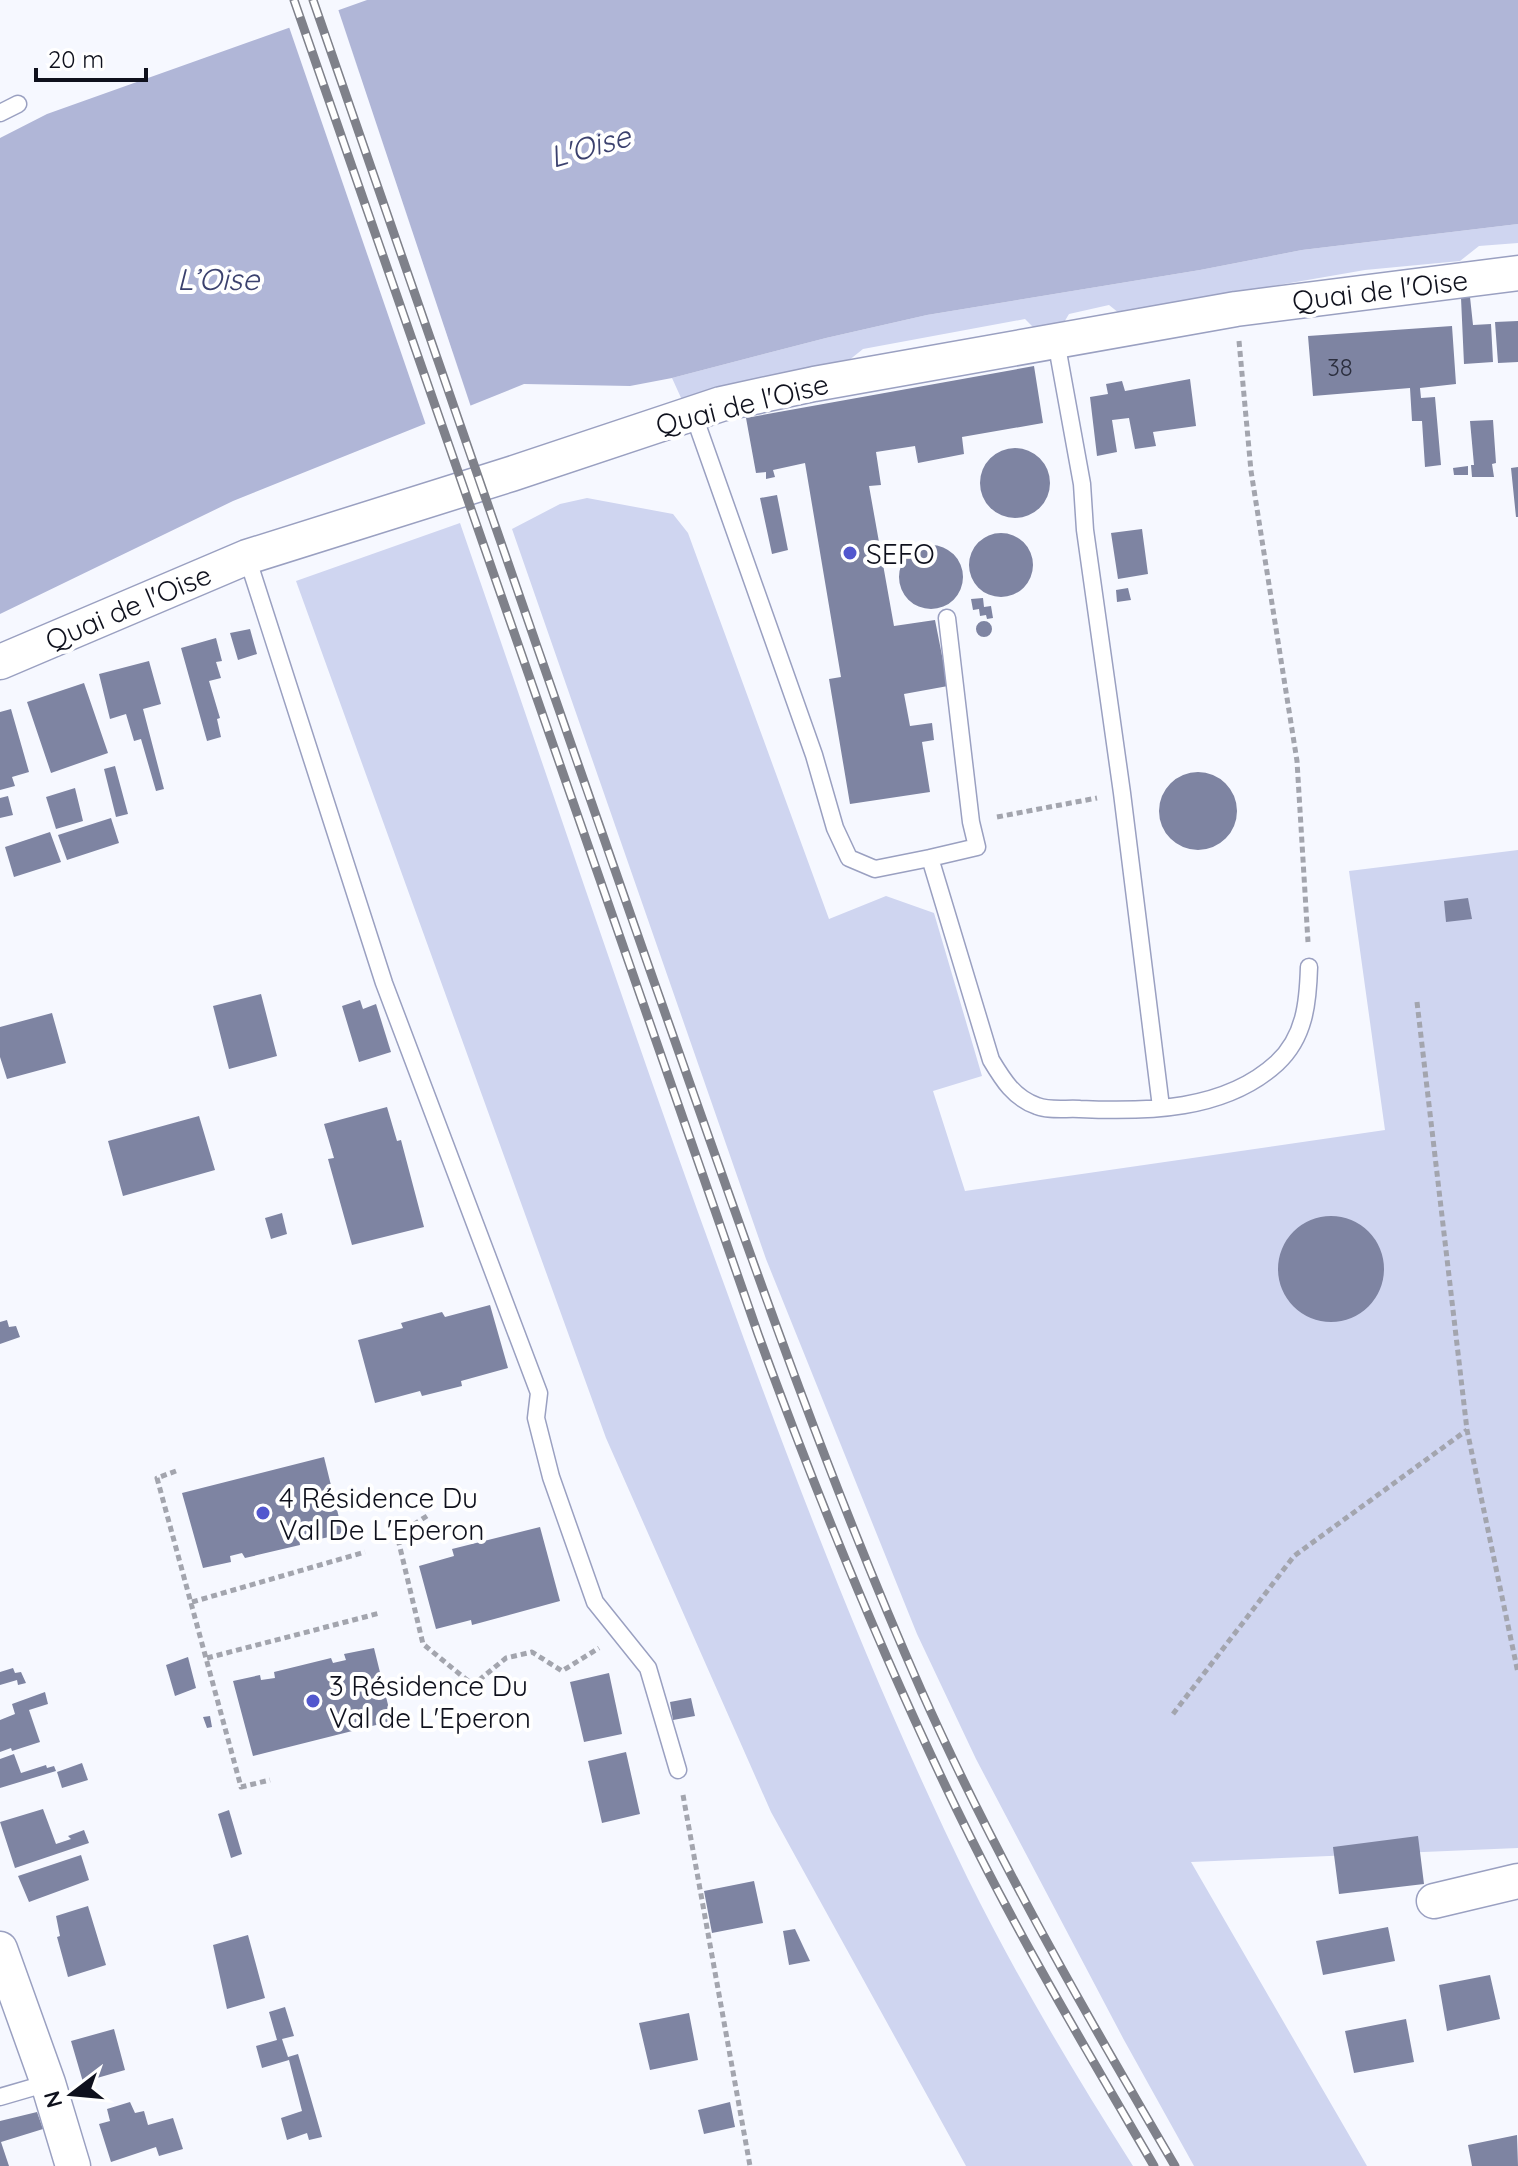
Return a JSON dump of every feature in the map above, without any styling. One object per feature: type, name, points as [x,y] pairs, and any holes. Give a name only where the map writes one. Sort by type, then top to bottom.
[{"type":"street","name":"Quai de l'Oise","points":[[0,662],[247,557],[721,404],[814,384],[1236,309],[1518,273]]},
{"type":"street","points":[[1434,1901],[1518,1881]]},
{"type":"street","points":[[0,1949],[48,2083],[73,2166]]},
{"type":"lane","points":[[0,113],[18,104]]},
{"type":"lane","points":[[1056,341],[1082,484],[1085,530],[1161,1107]]},
{"type":"lane","points":[[693,413],[814,755],[835,828],[849,858],[875,869],[977,847],[971,822],[947,618]]},
{"type":"lane","points":[[247,557],[384,983],[539,1393],[536,1418],[551,1477],[585,1574],[595,1602],[648,1668],[678,1770]]},
{"type":"lane","points":[[930,858],[991,1060],[1008,1089],[1038,1107],[1112,1110],[1194,1105],[1248,1084],[1279,1062],[1300,1030],[1308,1005],[1309,967]]},
{"type":"lane","points":[[0,2097],[48,2083]]},
{"type":"path","points":[[1236,309],[1251,471],[1297,761],[1309,967]]},
{"type":"path","points":[[971,822],[1122,793]]},
{"type":"path","points":[[1417,1002],[1467,1430],[1518,1673]]},
{"type":"path","points":[[1173,1714],[1294,1556],[1467,1430]]},
{"type":"path","points":[[176,1471],[157,1478],[241,1787],[270,1780]]},
{"type":"path","points":[[427,1516],[397,1535],[423,1644],[473,1685],[506,1658],[532,1652],[562,1671],[621,1635]]},
{"type":"path","points":[[192,1602],[365,1552]]},
{"type":"path","points":[[207,1658],[380,1613]]},
{"type":"path","points":[[678,1770],[750,2166]]},
{"type":"shaded area","points":[[1518,224],[1518,243],[1479,246],[1460,261],[1365,270],[1119,313],[1109,305],[1069,314],[1063,324],[1034,328],[1025,319],[863,349],[843,365],[682,400],[672,378],[927,315],[1302,250]]},
{"type":"shaded area","points":[[587,498],[673,514],[688,533],[829,919],[886,896],[934,913],[982,1076],[933,1091],[965,1191],[1385,1130],[1349,871],[1518,850],[1518,1848],[1191,1862],[1367,2166],[1194,2166],[976,1759],[917,1634],[766,1259],[512,529],[560,504]]},
{"type":"shaded area","points":[[460,523],[690,1189],[838,1585],[900,1733],[968,1879],[1047,2025],[1133,2166],[966,2166],[771,1812],[606,1438],[296,581]]},
{"type":"water","name":"L’Oise","points":[[367,0],[1518,0],[1518,224],[1302,250],[927,315],[630,386],[524,384],[233,501],[0,614],[0,138],[47,114]]},
{"type":"pier","points":[[337,6],[472,410],[427,428],[288,24]]},
{"type":"building","points":[[1470,297],[1473,325],[1491,324],[1493,362],[1464,364],[1461,298]]},
{"type":"building","points":[[1518,321],[1518,362],[1498,363],[1495,322]]},
{"type":"building","points":[[1452,326],[1456,384],[1420,388],[1421,398],[1435,397],[1441,465],[1425,467],[1422,421],[1412,421],[1410,388],[1313,396],[1308,336]]},
{"type":"building","name":"SEFO","points":[[1034,366],[1043,423],[962,437],[964,454],[918,463],[915,446],[876,452],[881,485],[869,486],[894,626],[935,620],[948,686],[904,694],[910,726],[932,723],[934,740],[922,742],[930,792],[850,804],[829,679],[841,677],[805,463],[773,470],[775,477],[766,479],[766,472],[756,473],[746,418]]},
{"type":"building","points":[[1190,379],[1196,426],[1153,432],[1156,446],[1135,449],[1129,418],[1112,420],[1117,452],[1097,456],[1090,397],[1108,394],[1106,384],[1122,381],[1125,391]]},
{"type":"building","points":[[1493,420],[1494,477],[1472,477],[1471,465],[1474,465],[1470,421]]},
{"type":"building","points":[[1015,448],[1040,458],[1050,483],[1040,508],[1015,518],[990,508],[980,483],[990,458]]},
{"type":"building","points":[[1468,466],[1468,475],[1454,475],[1453,468]]},
{"type":"building","points":[[1518,467],[1518,517],[1516,517],[1511,468]]},
{"type":"building","points":[[777,495],[788,550],[772,554],[760,498]]},
{"type":"building","points":[[1142,529],[1148,574],[1118,579],[1111,533]]},
{"type":"building","points":[[1001,533],[1019,539],[1027,547],[1033,565],[1027,583],[1019,591],[1001,597],[983,591],[975,583],[969,565],[975,547],[983,539]]},
{"type":"building","points":[[931,545],[943,547],[954,554],[961,565],[961,589],[954,600],[943,607],[931,609],[919,607],[908,600],[901,589],[899,577],[901,565],[908,554],[919,547]]},
{"type":"building","points":[[1128,588],[1131,600],[1117,602],[1116,590]]},
{"type":"building","points":[[983,598],[984,607],[991,606],[993,618],[980,616],[979,609],[973,610],[971,599]]},
{"type":"building","points":[[981,621],[987,621],[992,629],[990,635],[981,637],[976,632],[976,626]]},
{"type":"building","points":[[250,629],[257,654],[238,660],[230,633]]},
{"type":"building","points":[[216,638],[222,661],[216,662],[221,678],[209,681],[220,718],[217,719],[221,737],[207,741],[181,648]]},
{"type":"building","points":[[149,661],[161,704],[143,709],[164,789],[156,791],[141,739],[134,741],[126,714],[110,719],[99,674]]},
{"type":"building","points":[[84,683],[108,753],[51,773],[27,702]]},
{"type":"building","points":[[11,709],[29,772],[12,777],[15,786],[0,790],[0,712]]},
{"type":"building","points":[[115,766],[128,814],[116,817],[104,769]]},
{"type":"building","points":[[1198,772],[1213,775],[1226,783],[1234,796],[1237,811],[1234,826],[1226,839],[1213,847],[1198,850],[1183,847],[1170,839],[1162,826],[1159,811],[1162,796],[1170,783],[1183,775]]},
{"type":"building","points":[[75,788],[83,821],[56,829],[46,797]]},
{"type":"building","points":[[8,796],[13,815],[0,818],[0,798]]},
{"type":"building","points":[[111,818],[119,843],[67,860],[58,835]]},
{"type":"building","points":[[50,832],[61,862],[14,877],[5,847]]},
{"type":"building","points":[[1468,898],[1472,919],[1446,922],[1444,901]]},
{"type":"building","points":[[261,994],[277,1056],[229,1069],[213,1006]]},
{"type":"building","points":[[360,1000],[363,1009],[376,1004],[391,1052],[359,1062],[342,1006]]},
{"type":"building","points":[[52,1013],[66,1063],[7,1079],[0,1057],[0,1027]]},
{"type":"building","points":[[387,1107],[397,1141],[401,1140],[424,1227],[352,1245],[328,1159],[334,1158],[324,1124]]},
{"type":"building","points":[[199,1116],[215,1170],[123,1196],[108,1141]]},
{"type":"building","points":[[282,1213],[287,1234],[271,1239],[265,1218]]},
{"type":"building","points":[[1331,1216],[1351,1220],[1369,1231],[1380,1249],[1384,1269],[1380,1289],[1369,1307],[1351,1318],[1331,1322],[1311,1318],[1293,1307],[1282,1289],[1278,1269],[1282,1249],[1293,1231],[1311,1220]]},
{"type":"building","points":[[490,1305],[508,1368],[461,1381],[462,1386],[422,1396],[420,1391],[375,1403],[358,1340],[403,1328],[401,1323],[442,1312],[445,1317]]},
{"type":"building","points":[[7,1320],[9,1327],[16,1326],[20,1337],[0,1344],[0,1322]]},
{"type":"building","name":"4 Résidence Du Val De L'Eperon","points":[[324,1457],[343,1534],[315,1540],[312,1536],[299,1538],[300,1545],[245,1558],[242,1553],[230,1556],[231,1562],[203,1568],[182,1493]]},
{"type":"building","points":[[540,1527],[560,1601],[472,1625],[471,1620],[436,1629],[419,1566],[454,1556],[452,1549]]},
{"type":"building","name":"3 Résidence Du Val de L'Eperon","points":[[374,1648],[392,1721],[253,1756],[233,1681],[260,1675],[261,1680],[275,1678],[274,1672],[331,1658],[333,1663],[346,1660],[344,1654]]},
{"type":"building","points":[[188,1657],[196,1688],[175,1696],[166,1665]]},
{"type":"building","points":[[13,1668],[15,1673],[21,1672],[26,1683],[18,1685],[17,1680],[0,1685],[0,1672]]},
{"type":"building","points":[[609,1673],[622,1734],[584,1742],[570,1682]]},
{"type":"building","points":[[45,1692],[48,1704],[29,1710],[40,1742],[0,1752],[0,1720],[15,1714],[12,1704]]},
{"type":"building","points":[[691,1698],[695,1716],[673,1720],[670,1702]]},
{"type":"building","points":[[210,1716],[212,1727],[207,1728],[203,1717]]},
{"type":"building","points":[[626,1752],[640,1814],[602,1823],[588,1761]]},
{"type":"building","points":[[14,1754],[21,1773],[46,1765],[47,1768],[54,1766],[56,1771],[0,1788],[0,1759]]},
{"type":"building","points":[[82,1763],[88,1780],[62,1788],[57,1772]]},
{"type":"building","points":[[43,1809],[56,1844],[84,1830],[89,1843],[15,1868],[0,1822]]},
{"type":"building","points":[[229,1810],[242,1854],[231,1858],[218,1814]]},
{"type":"building","points":[[1418,1836],[1424,1884],[1339,1894],[1333,1847]]},
{"type":"building","points":[[81,1855],[89,1880],[29,1902],[18,1876]]},
{"type":"building","points":[[754,1881],[763,1923],[712,1933],[704,1891]]},
{"type":"building","points":[[88,1906],[106,1965],[68,1977],[57,1937],[60,1936],[56,1916]]},
{"type":"building","points":[[1388,1927],[1395,1961],[1323,1975],[1316,1941]]},
{"type":"building","points":[[795,1929],[810,1961],[789,1965],[783,1931]]},
{"type":"building","points":[[248,1935],[265,1998],[227,2009],[213,1945]]},
{"type":"building","points":[[1490,1975],[1500,2019],[1447,2031],[1439,1985]]},
{"type":"building","points":[[285,2007],[294,2036],[282,2039],[288,2057],[298,2054],[322,2137],[309,2140],[307,2133],[287,2140],[281,2118],[302,2111],[289,2060],[262,2068],[256,2046],[277,2040],[269,2012]]},
{"type":"building","points":[[689,2013],[698,2060],[650,2070],[639,2023]]},
{"type":"building","points":[[1406,2019],[1414,2062],[1354,2073],[1345,2031]]},
{"type":"building","points":[[114,2029],[125,2070],[83,2082],[71,2041]]},
{"type":"building","points":[[130,2102],[135,2113],[144,2111],[148,2125],[173,2118],[183,2149],[159,2156],[156,2147],[111,2162],[99,2124],[110,2121],[107,2109]]},
{"type":"building","points":[[730,2102],[735,2127],[704,2134],[698,2110]]},
{"type":"building","points":[[37,2112],[43,2129],[1,2142],[9,2166],[0,2166],[0,2121]]},
{"type":"building","points":[[1517,2135],[1518,2166],[1472,2166],[1468,2145]]},
{"type":"railway","points":[[294,0],[758,1334],[803,1455],[929,1752],[980,1856],[1052,1990],[1154,2166]]},
{"type":"railway","points":[[313,0],[715,1156],[847,1514],[921,1690],[1009,1872],[1175,2166]]},
{"type":"place","name":"SEFO","points":[[850,553]]},
{"type":"place","name":"4 Résidence Du Val De L'Eperon","points":[[263,1513]]},
{"type":"place","name":"3 Résidence Du Val de L'Eperon","points":[[313,1701]]},
{"type":"water label","name":"L'Oise","points":[[590,146]]}]
